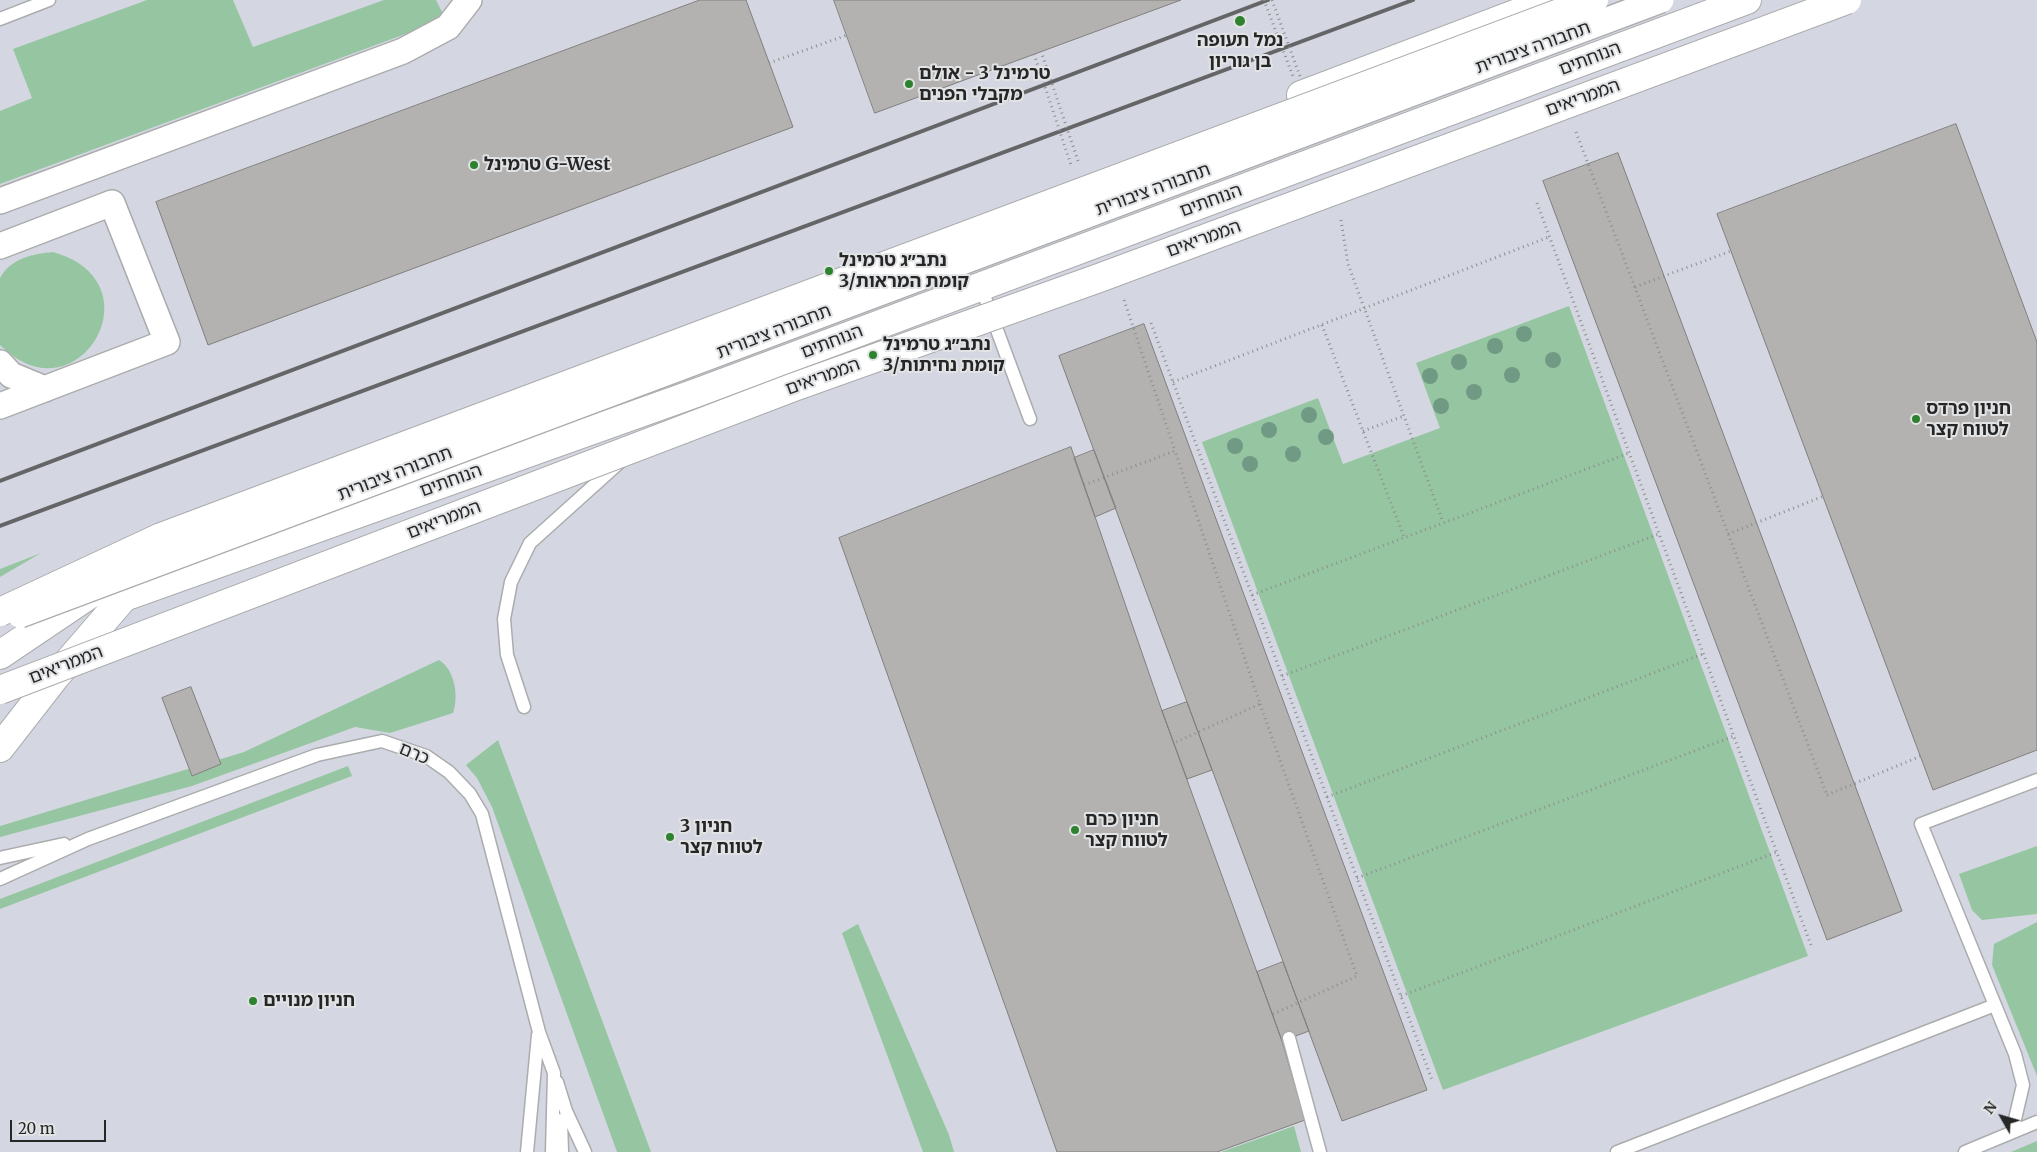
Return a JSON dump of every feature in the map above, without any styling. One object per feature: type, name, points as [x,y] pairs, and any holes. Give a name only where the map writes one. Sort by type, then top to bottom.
[{"type":"street","points":[[0,201],[403,51],[448,27],[469,0]]},
{"type":"street","points":[[0,655],[37,628],[164,548],[284,480],[1552,0]]},
{"type":"street","points":[[0,612],[161,537],[1594,0]]},
{"type":"street","name":"תחבורה ציבורית","points":[[0,622],[1661,0]]},
{"type":"street","name":"הנוחתים","points":[[0,748],[56,676],[124,597],[696,393],[1747,0]]},
{"type":"street","name":"הממריאים","points":[[0,690],[794,387],[1336,190],[1847,0]]},
{"type":"street","points":[[0,246],[112,204],[167,342],[0,406]]},
{"type":"street","points":[[0,363],[11,375],[45,389]]},
{"type":"lane","points":[[0,19],[49,0]]},
{"type":"lane","points":[[981,287],[1030,420]]},
{"type":"lane","points":[[675,413],[696,393]]},
{"type":"lane","points":[[524,707],[507,655],[504,620],[515,574],[530,543],[660,426]]},
{"type":"lane","name":"כרם","points":[[0,879],[88,839],[317,755],[382,741],[426,756],[449,772],[470,794],[482,814],[539,1032],[554,1073],[552,1152]]},
{"type":"lane","points":[[2012,1132],[2023,1085],[2015,1054],[1921,824],[2037,780]]},
{"type":"lane","points":[[0,858],[88,839]]},
{"type":"lane","points":[[1617,1152],[1995,1004]]},
{"type":"lane","points":[[527,1152],[539,1032]]},
{"type":"lane","points":[[1289,1038],[1320,1152]]},
{"type":"lane","points":[[554,1073],[566,1112],[570,1152]]},
{"type":"lane","points":[[554,1073],[562,1125],[562,1152]]},
{"type":"lane","points":[[566,1112],[580,1137],[585,1152]]},
{"type":"lane","points":[[1965,1152],[2037,1122]]},
{"type":"lane","points":[[580,1137],[580,1152]]},
{"type":"path","points":[[1272,0],[1302,82]]},
{"type":"path","points":[[770,63],[847,34]]},
{"type":"path","points":[[1034,54],[1080,193]]},
{"type":"path","points":[[1573,125],[1827,795],[1921,756]]},
{"type":"path","points":[[1336,190],[1348,264],[1443,522]]},
{"type":"path","points":[[1537,203],[1812,948]]},
{"type":"path","points":[[1173,382],[1549,237]]},
{"type":"path","points":[[1635,287],[1731,251]]},
{"type":"path","points":[[1151,324],[1432,1080]]},
{"type":"path","points":[[1322,325],[1404,538]]},
{"type":"path","points":[[1363,431],[1404,416]]},
{"type":"path","points":[[1084,485],[1175,451],[1260,704],[1357,976],[1273,1014]]},
{"type":"path","points":[[1252,595],[1629,452]]},
{"type":"path","points":[[1728,534],[1824,496]]},
{"type":"path","points":[[1282,676],[1659,534]]},
{"type":"path","points":[[1327,797],[1703,654]]},
{"type":"path","points":[[1174,744],[1260,704]]},
{"type":"path","points":[[1357,878],[1734,736]]},
{"type":"path","points":[[1401,996],[1776,852]]},
{"type":"shaded area","points":[[0,0],[2037,0],[2037,1152],[0,1152]]},
{"type":"green space","points":[[147,0],[233,0],[253,47],[384,0],[436,0],[443,14],[427,26],[0,184],[0,111],[32,98],[13,49]]},
{"type":"green space","points":[[53,252],[85,268],[101,290],[104,315],[96,339],[79,358],[56,368],[29,365],[0,345],[0,278],[10,266],[23,258]]},
{"type":"green space","points":[[1569,306],[1808,956],[1443,1090],[1202,442],[1318,398],[1343,464],[1440,428],[1416,363]]},
{"type":"green space","points":[[41,553],[0,577],[0,569]]},
{"type":"green space","points":[[439,660],[449,670],[454,684],[456,699],[453,713],[390,733],[355,727],[192,786],[0,837],[0,826],[244,752]]},
{"type":"green space","points":[[498,740],[651,1152],[617,1152],[492,807],[477,778],[466,765]]},
{"type":"green space","points":[[348,766],[352,776],[0,909],[0,899]]},
{"type":"green space","points":[[2037,846],[2037,914],[1982,920],[1972,910],[1959,874]]},
{"type":"green space","points":[[2037,922],[2037,1076],[1992,965],[1994,944]]},
{"type":"green space","points":[[858,924],[949,1135],[954,1152],[923,1152],[842,933]]},
{"type":"green space","points":[[1294,1126],[1301,1152],[1221,1152]]},
{"type":"green space","points":[[2037,1141],[2037,1152],[2011,1152]]},
{"type":"building","name":"טרמינל G-West","points":[[700,0],[746,0],[793,127],[208,345],[156,202]]},
{"type":"building","name":"טרמינל 3 - אולם מקבלי הפנים","points":[[834,0],[1181,0],[875,113]]},
{"type":"building","name":"חניון פרדס לטווח קצר","points":[[1956,124],[2037,342],[2037,750],[1933,790],[1717,214]]},
{"type":"building","points":[[1618,153],[1902,911],[1827,940],[1543,181]]},
{"type":"building","points":[[1144,324],[1427,1090],[1342,1121],[1059,356]]},
{"type":"building","name":"חניון כרם לטווח קצר","points":[[1071,447],[1162,711],[1282,1041],[1305,1120],[1217,1152],[1057,1152],[839,538]]},
{"type":"building","points":[[1094,450],[1116,508],[1095,517],[1074,458]]},
{"type":"building","points":[[191,687],[221,764],[192,776],[162,698]]},
{"type":"building","points":[[1187,702],[1212,770],[1187,779],[1162,711]]},
{"type":"building","points":[[1283,962],[1309,1031],[1282,1041],[1257,972]]},
{"type":"railway","points":[[0,481],[1268,0]]},
{"type":"railway","points":[[0,526],[1413,0]]},
{"type":"place","name":"נמל תעופה בן גוריון","points":[[1240,21]]},
{"type":"place","name":"טרמינל 3 - אולם מקבלי הפנים","points":[[909,84]]},
{"type":"place","name":"טרמינל G-West","points":[[474,165]]},
{"type":"place","name":"נתב״ג טרמינל 3/קומת המראות","points":[[829,271]]},
{"type":"place","name":"נתב״ג טרמינל 3/קומת נחיתות","points":[[873,355]]},
{"type":"place","name":"חניון פרדס לטווח קצר","points":[[1916,419]]},
{"type":"place","name":"חניון כרם לטווח קצר","points":[[1075,830]]},
{"type":"place","name":"חניון 3 לטווח קצר","points":[[670,837]]},
{"type":"place","name":"חניון מנויים","points":[[253,1001]]}]
